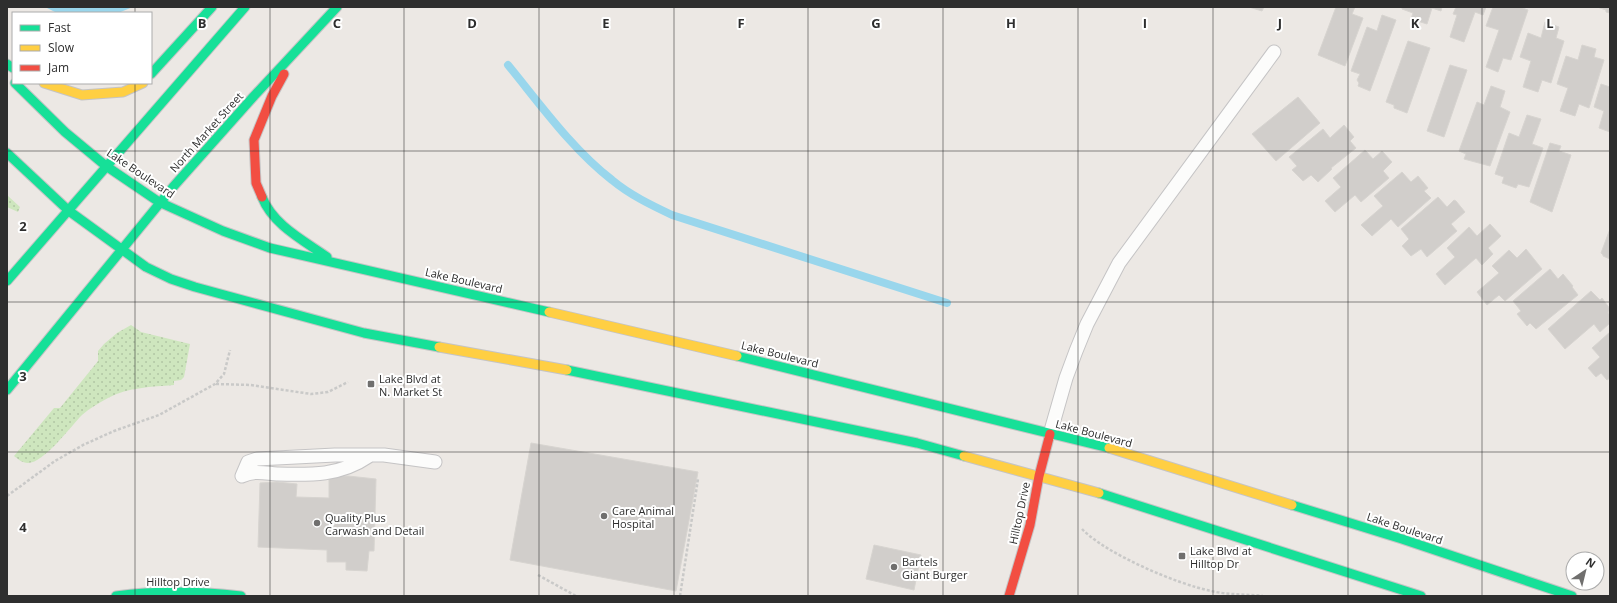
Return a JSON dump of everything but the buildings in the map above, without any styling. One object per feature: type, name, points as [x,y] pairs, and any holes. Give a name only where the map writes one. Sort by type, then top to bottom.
[{"type":"main road","points":[[152,73],[212,7]]},
{"type":"main road","points":[[7,281],[245,7]]},
{"type":"main road","name":"North Market Street","points":[[7,390],[27,368],[120,249],[159,202],[299,46],[337,7]]},
{"type":"main road","points":[[299,46],[272,96],[254,140],[256,183],[266,208],[282,225],[332,261]]},
{"type":"main road","name":"Lake Boulevard","points":[[16,84],[65,132],[106,166],[159,202],[224,231],[270,248],[332,261],[686,344],[862,386],[1109,448],[1387,534],[1572,596]]},
{"type":"main road","points":[[47,84],[82,95],[123,92],[141,84]]},
{"type":"main road","points":[[7,154],[69,211],[146,267],[171,280],[364,333],[586,374],[917,443],[1118,498],[1421,596]]},
{"type":"main road","name":"Hilltop Drive","points":[[1009,596],[1030,525],[1039,476],[1050,434]]},
{"type":"main road","name":"Hilltop Drive","points":[[116,596],[170,591],[213,592],[241,596]]},
{"type":"lane","points":[[1050,434],[1066,378],[1076,351],[1087,324],[1119,263],[1274,52]]},
{"type":"lane","points":[[369,456],[351,466],[313,475],[251,472],[242,476],[248,462],[257,458],[335,455],[393,455],[435,462]]},
{"type":"path","points":[[7,496],[55,461],[83,445],[114,431],[159,415],[215,384],[224,374],[230,350]]},
{"type":"path","points":[[215,384],[251,385],[311,394],[328,392],[348,382]]},
{"type":"path","points":[[680,596],[698,479]]},
{"type":"path","points":[[1082,529],[1092,539],[1174,580],[1210,591],[1263,596]]},
{"type":"path","points":[[538,575],[576,596]]},
{"type":"green space","points":[[7,195],[20,207],[18,212],[7,207]]},
{"type":"green space","points":[[131,325],[141,332],[190,344],[184,377],[181,380],[174,381],[174,385],[149,387],[116,394],[91,408],[82,415],[57,443],[42,457],[28,463],[20,461],[14,456],[54,408],[60,408],[98,361],[98,351],[104,344],[117,333]]},
{"type":"water","points":[[45,7],[133,7],[120,12],[55,12]]},
{"type":"waterway","points":[[508,65],[557,126],[583,154],[597,168],[626,190],[641,199],[672,215],[947,303]]},
{"type":"traffic: fast","points":[[152,73],[212,7]]},
{"type":"traffic: fast","points":[[7,281],[245,7]]},
{"type":"traffic: fast","points":[[7,390],[173,187],[254,96],[337,7]]},
{"type":"traffic: fast","points":[[7,64],[12,67]]},
{"type":"traffic: fast","points":[[16,84],[65,132],[106,166]]},
{"type":"traffic: fast","points":[[7,153],[69,211]]},
{"type":"traffic: fast","points":[[106,166],[159,202],[223,231],[270,248],[549,312]]},
{"type":"traffic: fast","points":[[262,197],[273,216],[281,224],[327,257]]},
{"type":"traffic: fast","points":[[69,211],[146,267],[171,279],[195,287],[364,333],[439,347]]},
{"type":"traffic: fast","points":[[737,356],[1109,448]]},
{"type":"traffic: fast","points":[[567,370],[917,443],[964,456]]},
{"type":"traffic: fast","points":[[1099,493],[1421,596]]},
{"type":"traffic: fast","points":[[1292,505],[1402,539],[1572,596]]},
{"type":"traffic: fast","points":[[116,596],[178,592],[241,596]]},
{"type":"traffic: slow","points":[[47,84],[82,95],[123,92],[141,84]]},
{"type":"traffic: slow","points":[[549,312],[737,356]]},
{"type":"traffic: slow","points":[[439,347],[567,370]]},
{"type":"traffic: slow","points":[[1109,448],[1292,505]]},
{"type":"traffic: slow","points":[[964,456],[1099,493]]},
{"type":"traffic: jam","points":[[262,197],[256,183],[254,140],[272,96],[284,74]]},
{"type":"traffic: jam","points":[[1009,596],[1030,525],[1039,476],[1050,434]]},
{"type":"place","name":"Lake Blvd at N. Market St","points":[[371,384]]},
{"type":"place","name":"Care Animal Hospital","points":[[604,516]]},
{"type":"place","name":"Quality Plus Carwash and Detail","points":[[317,523]]},
{"type":"place","name":"Lake Blvd at Hilltop Dr","points":[[1182,556]]},
{"type":"place","name":"Bartels Giant Burger","points":[[894,567]]}]
